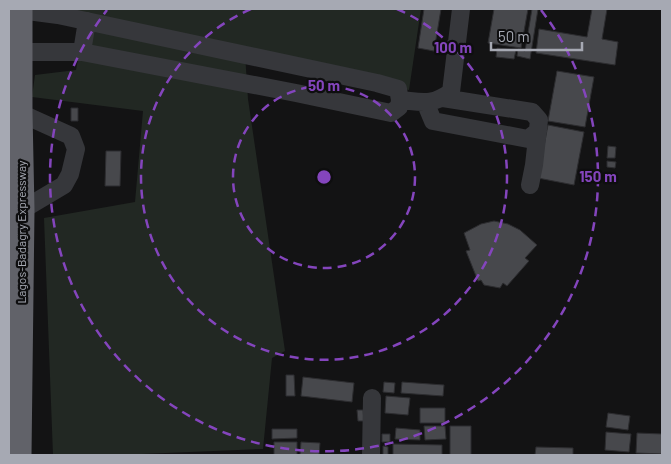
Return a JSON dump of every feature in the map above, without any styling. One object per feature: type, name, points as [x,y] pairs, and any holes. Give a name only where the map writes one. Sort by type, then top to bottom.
[{"type":"highway","name":"Lagos-Badagry Expressway","points":[[19,455],[22,210],[20,10]]},
{"type":"street","points":[[461,9],[451,92],[435,100],[428,109],[433,121],[528,139],[538,131]]},
{"type":"street","points":[[20,10],[58,15],[377,83],[398,90],[400,100],[399,107],[390,113],[279,89],[82,52],[21,52]]},
{"type":"street","points":[[82,52],[87,21]]},
{"type":"street","points":[[400,100],[435,100],[532,112],[540,120],[530,185]]},
{"type":"street","points":[[20,113],[71,136],[76,149],[70,174],[64,185],[22,210]]},
{"type":"street","points":[[371,455],[372,398]]},
{"type":"shaded area","points":[[61,9],[421,9],[409,90],[245,54],[248,99],[285,351],[272,358],[263,449],[118,455],[53,455],[44,218],[135,202],[143,111],[32,97],[35,75],[76,70],[86,19]]},
{"type":"building","points":[[424,9],[441,9],[434,51],[418,48]]},
{"type":"building","points":[[494,9],[528,9],[521,48],[488,43]]},
{"type":"building","points":[[532,9],[538,9],[530,59],[517,56],[518,49],[525,51]]},
{"type":"building","points":[[592,9],[607,9],[602,39],[618,42],[615,65],[536,53],[539,29],[587,37]]},
{"type":"building","points":[[497,48],[516,50],[514,59],[496,57]]},
{"type":"building","points":[[557,71],[594,77],[585,127],[548,121]]},
{"type":"building","points":[[71,108],[78,108],[78,121],[71,121]]},
{"type":"building","points":[[548,125],[584,132],[574,185],[538,178]]},
{"type":"building","points":[[608,146],[616,147],[615,158],[607,158]]},
{"type":"building","points":[[106,151],[121,151],[120,186],[105,186]]},
{"type":"building","points":[[607,161],[616,162],[615,168],[607,167]]},
{"type":"building","points":[[494,221],[508,224],[520,230],[537,245],[525,258],[529,261],[507,286],[503,283],[500,288],[484,285],[481,280],[478,281],[466,251],[470,250],[464,233],[481,224]]},
{"type":"building","points":[[286,375],[294,375],[295,396],[286,396]]},
{"type":"building","points":[[303,377],[354,383],[352,402],[301,396]]},
{"type":"building","points":[[384,382],[395,383],[394,393],[383,392]]},
{"type":"building","points":[[402,382],[444,385],[443,396],[401,393]]},
{"type":"building","points":[[386,396],[410,398],[408,415],[385,413]]},
{"type":"building","points":[[420,408],[445,408],[445,423],[420,423]]},
{"type":"building","points":[[357,410],[363,410],[364,421],[358,421]]},
{"type":"building","points":[[608,413],[630,416],[628,430],[606,427]]},
{"type":"building","points":[[424,426],[445,426],[446,439],[425,440]]},
{"type":"building","points":[[450,426],[471,426],[471,455],[450,455]]},
{"type":"building","points":[[396,428],[420,430],[420,440],[395,439]]},
{"type":"building","points":[[272,429],[297,429],[297,438],[272,439]]},
{"type":"building","points":[[606,432],[631,434],[629,452],[605,450]]},
{"type":"building","points":[[637,433],[662,434],[662,454],[636,453]]},
{"type":"building","points":[[382,434],[390,434],[390,442],[382,442]]},
{"type":"building","points":[[274,442],[297,442],[297,455],[274,455]]},
{"type":"building","points":[[301,442],[320,443],[319,455],[300,455]]},
{"type":"building","points":[[393,444],[442,445],[442,455],[393,455]]},
{"type":"building","points":[[383,446],[388,447],[388,455],[383,455]]},
{"type":"building","points":[[536,447],[573,448],[573,455],[535,455]]}]
